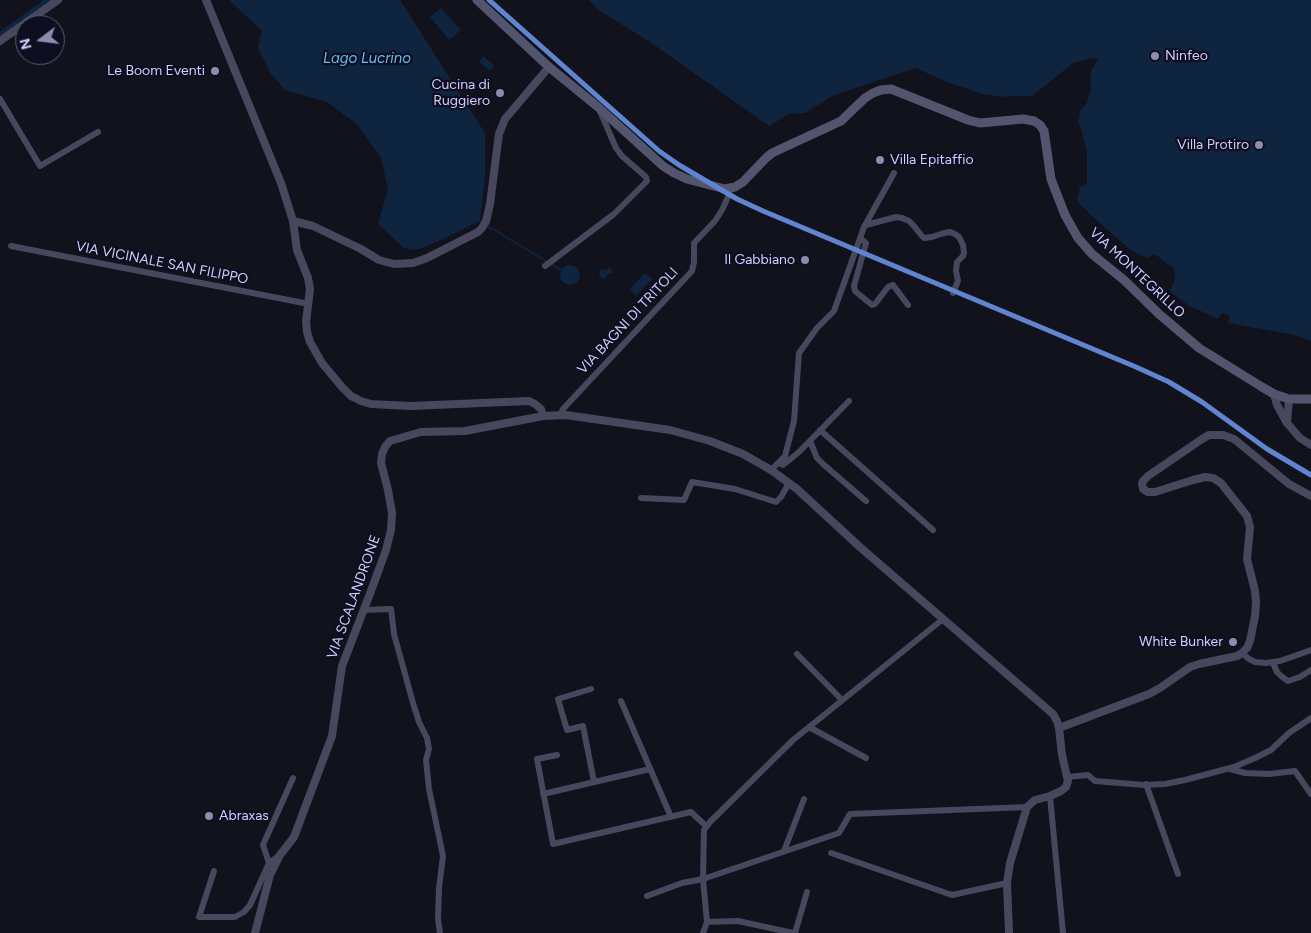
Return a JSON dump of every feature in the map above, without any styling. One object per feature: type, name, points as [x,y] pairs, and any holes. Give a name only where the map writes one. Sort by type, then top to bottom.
[{"type":"main road","points":[[477,0],[549,67],[598,107],[663,166],[674,173],[707,185],[730,189]]},
{"type":"main road","name":"VIA MONTEGRILLO","points":[[730,189],[743,182],[772,153],[841,121],[865,98],[882,90],[891,89],[980,123],[1023,119],[1034,121],[1044,131],[1051,178],[1065,214],[1078,238],[1092,254],[1124,280],[1158,314],[1199,348],[1274,394],[1289,399],[1311,399]]},
{"type":"street","points":[[0,41],[58,0]]},
{"type":"street","points":[[206,0],[293,221],[297,250],[308,278],[310,289],[306,314],[307,332],[322,363],[351,396],[371,404],[410,406],[529,402],[541,409],[542,416],[560,415],[670,430],[710,441],[743,454],[789,483],[1053,714],[1059,728],[1068,782],[1062,791],[1035,800],[1027,807],[1010,863],[1007,883],[1009,933]]},
{"type":"street","points":[[293,221],[313,226],[361,249],[379,260],[394,264],[414,263],[478,232],[484,224],[490,204],[500,134],[506,119],[549,67]]},
{"type":"street","points":[[0,99],[40,166],[98,132]]},
{"type":"street","points":[[548,264],[614,214],[647,181],[646,177],[622,156],[616,148],[598,107]]},
{"type":"street","points":[[609,132],[620,127]]},
{"type":"street","points":[[771,470],[785,456],[794,421],[799,353],[834,311],[860,238],[894,173]]},
{"type":"street","name":"VIA BAGNI DI TRITOLI","points":[[560,415],[563,409],[692,271],[694,243],[722,210],[730,189]]},
{"type":"street","points":[[866,226],[890,218],[902,218],[909,221],[924,238],[944,232],[950,232],[959,237],[964,253],[957,262],[958,281],[953,293]]},
{"type":"street","points":[[860,238],[866,243],[854,286],[855,291],[872,305],[875,304],[888,287],[893,285],[908,305]]},
{"type":"street","name":"VIA VICINALE SAN FILIPPO","points":[[11,246],[309,304]]},
{"type":"street","points":[[1274,394],[1277,405],[1287,423],[1300,438],[1311,445]]},
{"type":"street","points":[[1287,423],[1289,399]]},
{"type":"street","points":[[778,463],[783,465],[799,452],[849,401]]},
{"type":"street","name":"VIA SCALANDRONE","points":[[255,933],[270,874],[280,855],[294,837],[332,736],[342,666],[386,550],[391,530],[392,513],[381,463],[385,447],[390,441],[421,432],[465,431],[542,416]]},
{"type":"street","points":[[820,430],[933,530]]},
{"type":"street","points":[[1059,728],[1149,694],[1190,667],[1237,656],[1247,648],[1250,641],[1256,602],[1247,560],[1250,527],[1247,516],[1221,483],[1213,478],[1199,478],[1155,492],[1148,492],[1142,489],[1143,481],[1148,476],[1209,435],[1223,435],[1234,439],[1289,484],[1311,496]]},
{"type":"street","points":[[810,441],[817,458],[822,464],[866,501]]},
{"type":"street","points":[[641,498],[684,500],[692,482],[735,489],[776,502],[782,498],[789,483]]},
{"type":"street","points":[[364,610],[391,609],[394,634],[412,703],[427,738],[429,749],[426,760],[429,789],[443,856],[438,895],[440,933]]},
{"type":"street","points":[[703,933],[707,922],[703,879],[704,830],[706,826],[786,747],[943,619]]},
{"type":"street","points":[[1242,653],[1255,662],[1266,663],[1311,650]]},
{"type":"street","points":[[797,654],[842,700]]},
{"type":"street","points":[[1273,662],[1277,672],[1288,681],[1300,677],[1311,670]]},
{"type":"street","points":[[592,689],[558,699],[567,730],[583,726],[594,782]]},
{"type":"street","points":[[621,701],[671,817]]},
{"type":"street","points":[[1067,777],[1088,775],[1095,781],[1146,784],[1178,782],[1227,769],[1255,758],[1271,750],[1311,718]]},
{"type":"street","points":[[809,727],[866,758]]},
{"type":"street","points":[[557,755],[537,759],[553,844],[691,812],[706,826]]},
{"type":"street","points":[[543,794],[650,769]]},
{"type":"street","points":[[1227,769],[1245,773],[1269,774],[1295,771],[1311,794]]},
{"type":"street","points":[[269,863],[263,845],[293,778]]},
{"type":"street","points":[[1146,784],[1178,874]]},
{"type":"street","points":[[1050,796],[1063,933]]},
{"type":"street","points":[[784,851],[804,799]]},
{"type":"street","points":[[647,896],[839,833],[850,814],[1027,807]]},
{"type":"street","points":[[831,853],[952,895],[1007,883]]},
{"type":"street","points":[[214,872],[199,917],[235,917],[244,912],[250,905],[269,863],[280,855]]},
{"type":"street","points":[[707,922],[738,921],[794,933],[807,892]]},
{"type":"water","name":"Lago Lucrino","points":[[229,0],[400,0],[485,133],[485,178],[480,221],[419,249],[411,250],[404,248],[378,224],[388,189],[381,158],[357,124],[327,102],[285,90],[270,73],[258,48],[262,31]]},
{"type":"water","points":[[589,0],[1311,0],[1311,341],[1295,335],[1228,323],[1230,316],[1222,313],[1218,319],[1188,305],[1169,291],[1175,280],[1174,269],[1155,254],[1147,258],[1132,251],[1077,201],[1080,187],[1087,183],[1087,152],[1078,123],[1080,111],[1087,103],[1091,89],[1090,73],[1098,59],[1093,58],[1073,63],[1032,96],[1004,97],[982,94],[944,81],[916,68],[834,95],[805,113],[789,114],[769,126],[653,44],[597,9]]},
{"type":"water","points":[[441,8],[461,30],[449,40],[430,17]]},
{"type":"water","points":[[483,56],[494,65],[490,71],[479,62]]},
{"type":"water","points":[[566,265],[574,265],[580,271],[580,279],[574,285],[566,285],[560,279],[560,271]]},
{"type":"water","points":[[609,267],[612,273],[608,274],[605,279],[601,278],[599,275],[600,271],[602,269],[606,270]]},
{"type":"water","points":[[645,273],[652,279],[636,296],[630,289]]},
{"type":"waterway","points":[[0,35],[49,0]]},
{"type":"waterway","points":[[486,225],[561,270]]},
{"type":"transit line","points":[[489,0],[659,151],[737,199],[1169,382],[1202,402],[1267,449],[1311,475]]},
{"type":"place","name":"Ninfeo","points":[[1155,56]]},
{"type":"place","name":"Le Boom Eventi","points":[[215,71]]},
{"type":"place","name":"Cucina di Ruggiero","points":[[500,93]]},
{"type":"place","name":"Villa Protiro","points":[[1259,145]]},
{"type":"place","name":"Villa Epitaffio","points":[[880,160]]},
{"type":"place","name":"Il Gabbiano","points":[[805,260]]},
{"type":"place","name":"White Bunker","points":[[1233,642]]},
{"type":"place","name":"Abraxas","points":[[209,816]]}]
